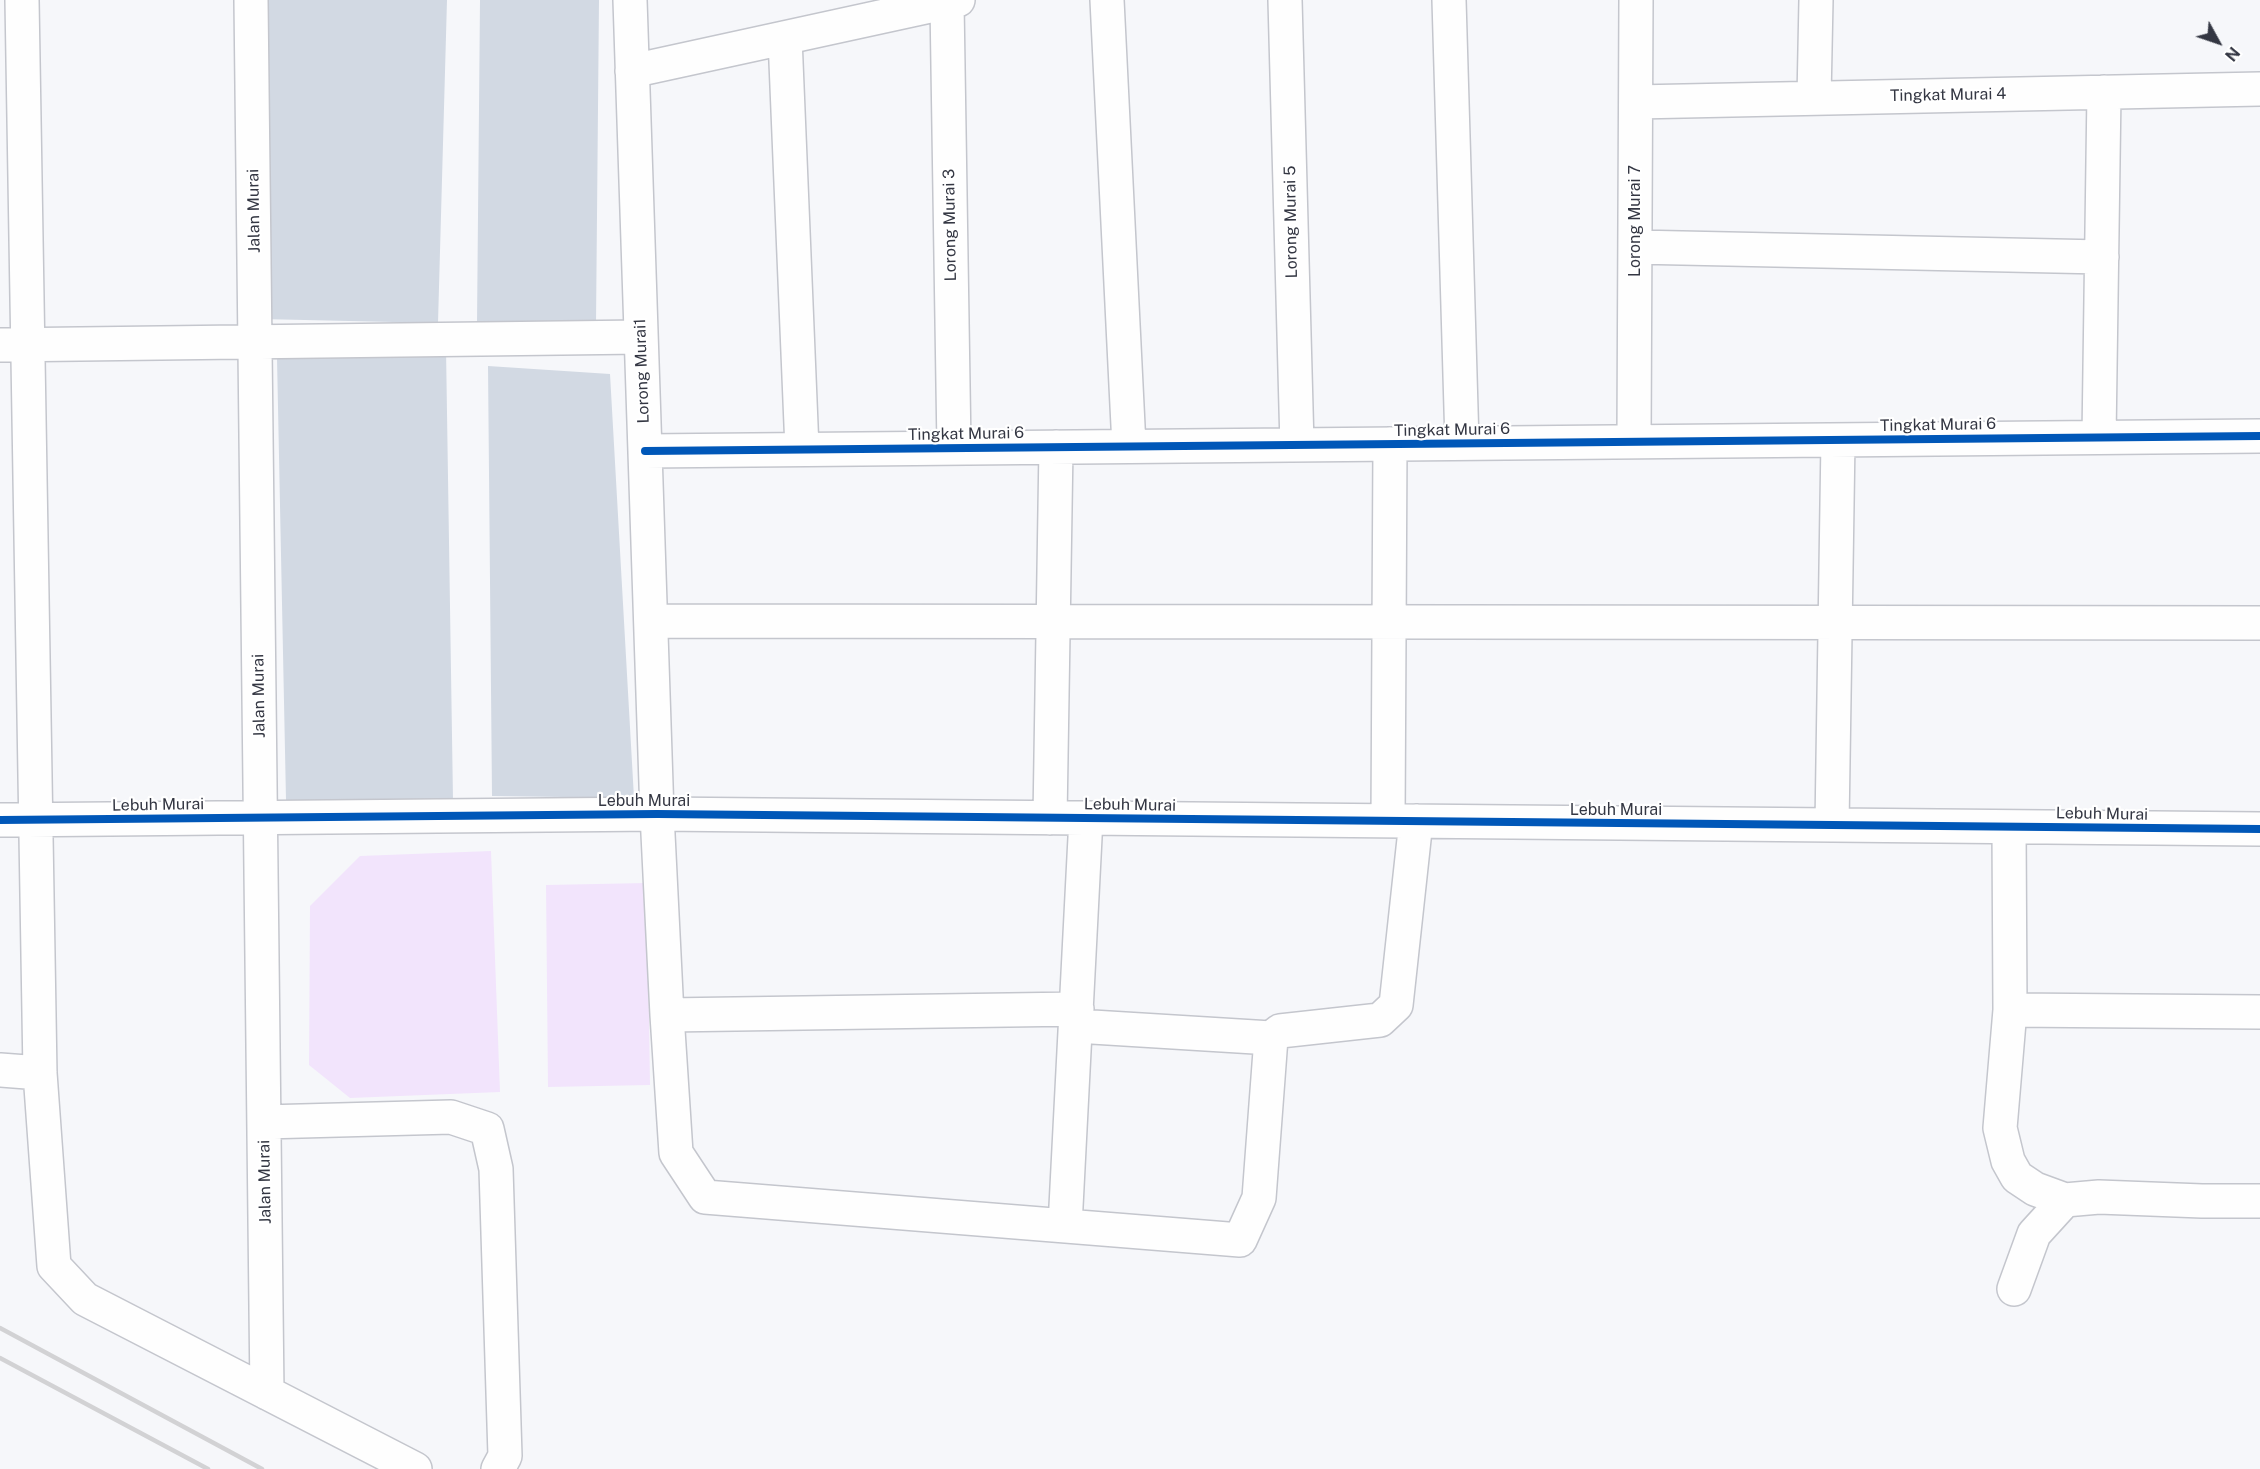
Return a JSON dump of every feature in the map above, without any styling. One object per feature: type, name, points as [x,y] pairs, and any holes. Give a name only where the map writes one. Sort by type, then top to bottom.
[{"type":"street","points":[[22,0],[14,345],[36,820],[40,1073],[54,1266],[85,1299],[415,1469]]},
{"type":"street","name":"Jalan Murai","points":[[251,0],[267,1393]]},
{"type":"street","name":"Lorong Murai1","points":[[630,0],[657,814],[676,1153],[705,1197],[1065,1226]]},
{"type":"street","points":[[1107,0],[1129,446]]},
{"type":"street","name":"Lorong Murai 5","points":[[1285,0],[1297,445]]},
{"type":"street","points":[[1449,0],[1462,443]]},
{"type":"street","name":"Lorong Murai 7","points":[[1634,441],[1636,0]]},
{"type":"street","points":[[1814,98],[1815,0]]},
{"type":"street","points":[[632,71],[953,1]]},
{"type":"street","name":"Lorong Murai 3","points":[[953,1],[954,448]]},
{"type":"street","points":[[784,38],[802,449]]},
{"type":"street","name":"Tingkat Murai 4","points":[[1636,102],[2260,89]]},
{"type":"street","points":[[2099,437],[2104,92]]},
{"type":"street","points":[[1635,247],[2102,257]]},
{"type":"street","points":[[14,345],[641,337]]},
{"type":"street","name":"Tingkat Murai 6","points":[[645,451],[2260,436]]},
{"type":"street","points":[[1832,825],[1838,440]]},
{"type":"street","points":[[667,1015],[1076,1018],[1271,1038],[1280,1031],[1380,1020],[1396,1005],[1402,821],[1389,622],[1390,444]]},
{"type":"street","points":[[1050,818],[1056,447]]},
{"type":"street","points":[[651,621],[2260,623]]},
{"type":"street","name":"Lebuh Murai","points":[[0,820],[657,814],[2260,829]]},
{"type":"street","points":[[1086,818],[1065,1226],[1240,1240],[1259,1198],[1271,1038]]},
{"type":"street","points":[[2009,827],[2010,1010],[2000,1128],[2008,1161],[2017,1177],[2035,1189],[2065,1200],[2099,1197],[2202,1201],[2260,1200]]},
{"type":"street","points":[[2010,1010],[2260,1012]]},
{"type":"street","points":[[0,1070],[40,1073]]},
{"type":"street","points":[[264,1122],[451,1117],[487,1129],[496,1169],[505,1456],[498,1469]]},
{"type":"street","points":[[2014,1289],[2034,1234],[2065,1200]]},
{"type":"shaded area","points":[[491,851],[500,1092],[350,1098],[309,1065],[310,906],[360,856]]},
{"type":"shaded area","points":[[647,883],[650,1085],[548,1087],[546,885]]},
{"type":"building","points":[[269,0],[447,0],[438,323],[260,319]]},
{"type":"building","points":[[480,0],[599,0],[596,323],[477,323]]},
{"type":"building","points":[[446,348],[453,800],[286,800],[277,358]]},
{"type":"building","points":[[488,366],[610,374],[634,798],[492,796]]},
{"type":"railway","points":[[0,1328],[262,1469]]},
{"type":"railway","points":[[0,1358],[208,1469]]},
{"type":"cycle path","points":[[645,451],[2260,436]]},
{"type":"cycle path","points":[[0,820],[657,814],[2260,829]]}]
